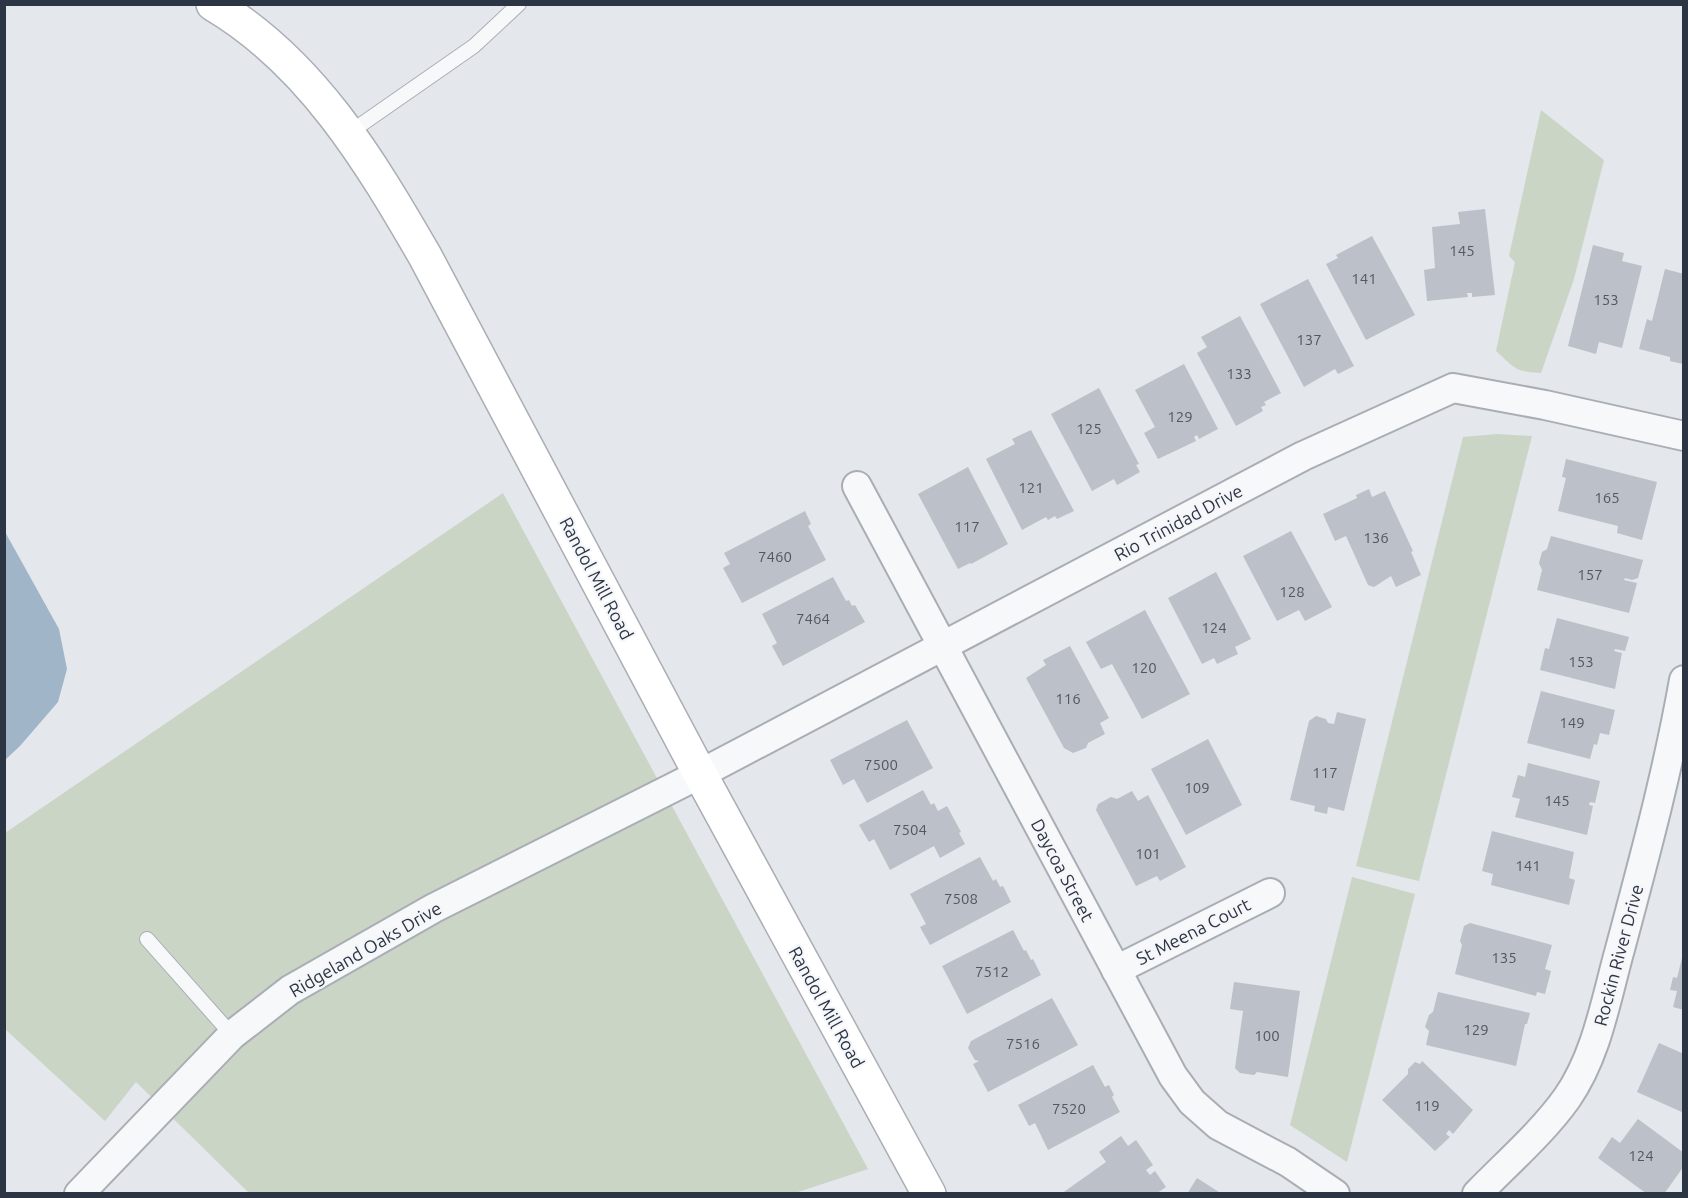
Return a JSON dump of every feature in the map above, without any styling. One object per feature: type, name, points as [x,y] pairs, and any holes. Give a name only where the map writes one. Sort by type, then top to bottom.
[{"type":"main road","name":"Randol Mill Road","points":[[213,4],[266,42],[302,77],[349,133],[389,194],[425,256],[700,774],[929,1194]]},
{"type":"street","name":"Rio Trinidad Drive","points":[[700,774],[1303,456],[1453,388],[1683,435]]},
{"type":"street","name":"Daycoa Street","points":[[856,486],[1173,1076],[1192,1102],[1218,1125],[1288,1162],[1335,1194]]},
{"type":"street","name":"Rockin River Drive","points":[[1477,1194],[1549,1120],[1567,1097],[1585,1066],[1600,1022],[1659,801],[1683,680]]},
{"type":"street","name":"Ridgeland Oaks Drive","points":[[79,1194],[232,1035],[290,990],[434,908],[700,774]]},
{"type":"street","name":"St Meena Court","points":[[1116,970],[1270,893]]},
{"type":"lane","points":[[349,133],[474,46],[519,4]]},
{"type":"lane","points":[[147,939],[232,1035]]},
{"type":"green space","points":[[1541,110],[1604,160],[1574,279],[1541,373],[1516,368],[1496,351],[1515,262],[1509,256]]},
{"type":"green space","points":[[1497,434],[1532,436],[1419,881],[1356,866],[1463,437]]},
{"type":"green space","points":[[503,493],[868,1169],[792,1194],[249,1193],[136,1082],[105,1121],[5,1029],[5,833]]},
{"type":"green space","points":[[1352,877],[1415,894],[1347,1162],[1290,1125]]},
{"type":"water","points":[[4,530],[59,629],[67,669],[58,702],[5,760]]},
{"type":"building","points":[[1485,209],[1495,295],[1472,297],[1472,293],[1467,293],[1468,297],[1427,301],[1424,270],[1435,268],[1432,227],[1460,224],[1458,212]]},
{"type":"building","points":[[1372,236],[1415,315],[1366,340],[1326,264],[1338,258],[1336,255]]},
{"type":"building","points":[[1593,245],[1624,253],[1622,261],[1642,266],[1622,348],[1599,342],[1596,354],[1568,346]]},
{"type":"building","points":[[1665,269],[1684,274],[1683,364],[1670,361],[1670,357],[1639,349],[1647,319],[1652,321]]},
{"type":"building","points":[[1308,279],[1354,366],[1338,374],[1335,369],[1304,387],[1260,304]]},
{"type":"building","points":[[1240,316],[1281,393],[1264,402],[1266,405],[1261,407],[1263,411],[1236,426],[1197,353],[1207,347],[1201,337]]},
{"type":"building","points":[[1184,364],[1218,429],[1199,439],[1197,435],[1194,437],[1196,441],[1158,459],[1144,433],[1155,427],[1135,390]]},
{"type":"building","points":[[1099,388],[1139,464],[1136,465],[1140,472],[1117,485],[1114,479],[1092,491],[1051,414]]},
{"type":"building","points":[[1031,430],[1074,511],[1057,519],[1055,516],[1048,520],[1046,517],[1022,530],[986,459],[1015,444],[1012,439]]},
{"type":"building","points":[[1566,459],[1657,482],[1642,540],[1617,533],[1618,526],[1558,511],[1566,478],[1562,477]]},
{"type":"building","points":[[968,467],[1008,544],[958,569],[918,494]]},
{"type":"building","points":[[1369,489],[1372,497],[1385,491],[1413,551],[1411,552],[1421,575],[1396,587],[1391,576],[1374,587],[1368,585],[1346,536],[1335,541],[1323,514],[1357,498],[1356,495]]},
{"type":"building","points":[[805,511],[811,524],[808,526],[826,560],[742,603],[723,568],[730,564],[724,553]]},
{"type":"building","points":[[1291,531],[1332,607],[1305,621],[1299,610],[1277,621],[1243,556]]},
{"type":"building","points":[[1551,536],[1643,560],[1638,578],[1632,580],[1625,578],[1624,580],[1637,583],[1629,613],[1537,590],[1542,570],[1539,563]]},
{"type":"building","points":[[1216,572],[1251,639],[1235,647],[1238,654],[1217,664],[1214,658],[1202,664],[1168,598]]},
{"type":"building","points":[[833,577],[846,601],[849,600],[852,606],[855,605],[865,622],[783,666],[772,646],[777,643],[762,614]]},
{"type":"building","points":[[1145,610],[1190,694],[1142,719],[1112,664],[1101,669],[1086,642]]},
{"type":"building","points":[[1557,618],[1629,637],[1625,651],[1615,649],[1614,651],[1622,653],[1615,689],[1540,670],[1545,648],[1549,649]]},
{"type":"building","points":[[1070,646],[1109,718],[1100,723],[1105,734],[1088,743],[1086,748],[1073,753],[1064,748],[1026,678],[1046,665],[1043,660]]},
{"type":"building","points":[[1541,691],[1615,710],[1609,735],[1600,733],[1590,759],[1527,743]]},
{"type":"building","points":[[1337,712],[1366,719],[1344,811],[1328,807],[1327,814],[1314,811],[1315,806],[1290,800],[1309,721],[1316,716],[1334,724]]},
{"type":"building","points":[[907,720],[933,768],[867,803],[854,779],[843,785],[830,760]]},
{"type":"building","points":[[1208,739],[1242,805],[1186,835],[1151,769]]},
{"type":"building","points":[[1528,763],[1600,781],[1595,803],[1590,802],[1589,805],[1593,806],[1587,835],[1515,817],[1520,799],[1512,797],[1518,775],[1525,777]]},
{"type":"building","points":[[923,790],[931,805],[934,803],[938,811],[947,806],[965,844],[940,858],[934,846],[890,870],[874,839],[869,842],[859,825]]},
{"type":"building","points":[[1132,791],[1138,801],[1148,795],[1186,867],[1160,881],[1157,876],[1136,886],[1096,810],[1098,804],[1111,797],[1117,799]]},
{"type":"building","points":[[1492,831],[1574,852],[1569,878],[1575,880],[1569,905],[1491,885],[1493,874],[1482,871]]},
{"type":"building","points":[[980,857],[993,881],[996,879],[1000,887],[1003,886],[1011,902],[930,945],[920,927],[926,924],[910,894]]},
{"type":"building","points":[[1470,923],[1552,945],[1545,969],[1551,971],[1545,994],[1537,992],[1536,996],[1455,974],[1464,926]]},
{"type":"building","points":[[1013,930],[1041,975],[967,1014],[942,966]]},
{"type":"building","points":[[1683,954],[1684,1010],[1673,1007],[1677,991],[1670,990],[1673,977],[1677,978]]},
{"type":"building","points":[[1234,982],[1300,991],[1288,1077],[1257,1072],[1254,1075],[1240,1073],[1235,1068],[1243,1011],[1230,1009]]},
{"type":"building","points":[[1438,992],[1530,1013],[1527,1024],[1525,1024],[1516,1066],[1426,1045],[1429,1031],[1425,1027],[1429,1015],[1433,1012]]},
{"type":"building","points":[[1052,998],[1078,1045],[988,1092],[973,1064],[979,1061],[975,1060],[968,1048],[971,1041]]},
{"type":"building","points":[[1659,1043],[1684,1054],[1684,1113],[1637,1092]]},
{"type":"building","points":[[1422,1061],[1473,1110],[1453,1134],[1449,1130],[1446,1134],[1450,1137],[1435,1151],[1382,1100],[1408,1074],[1408,1069],[1415,1062],[1420,1064]]},
{"type":"building","points":[[1093,1065],[1105,1087],[1109,1085],[1120,1112],[1048,1150],[1035,1123],[1029,1126],[1018,1105]]},
{"type":"building","points":[[1638,1119],[1684,1153],[1684,1166],[1664,1194],[1647,1194],[1598,1158],[1612,1137],[1620,1143]]},
{"type":"building","points":[[1121,1136],[1128,1146],[1136,1140],[1153,1165],[1146,1170],[1150,1175],[1155,1171],[1166,1187],[1156,1194],[1061,1194],[1106,1162],[1099,1152]]},
{"type":"building","points":[[1197,1178],[1222,1194],[1187,1194]]}]
